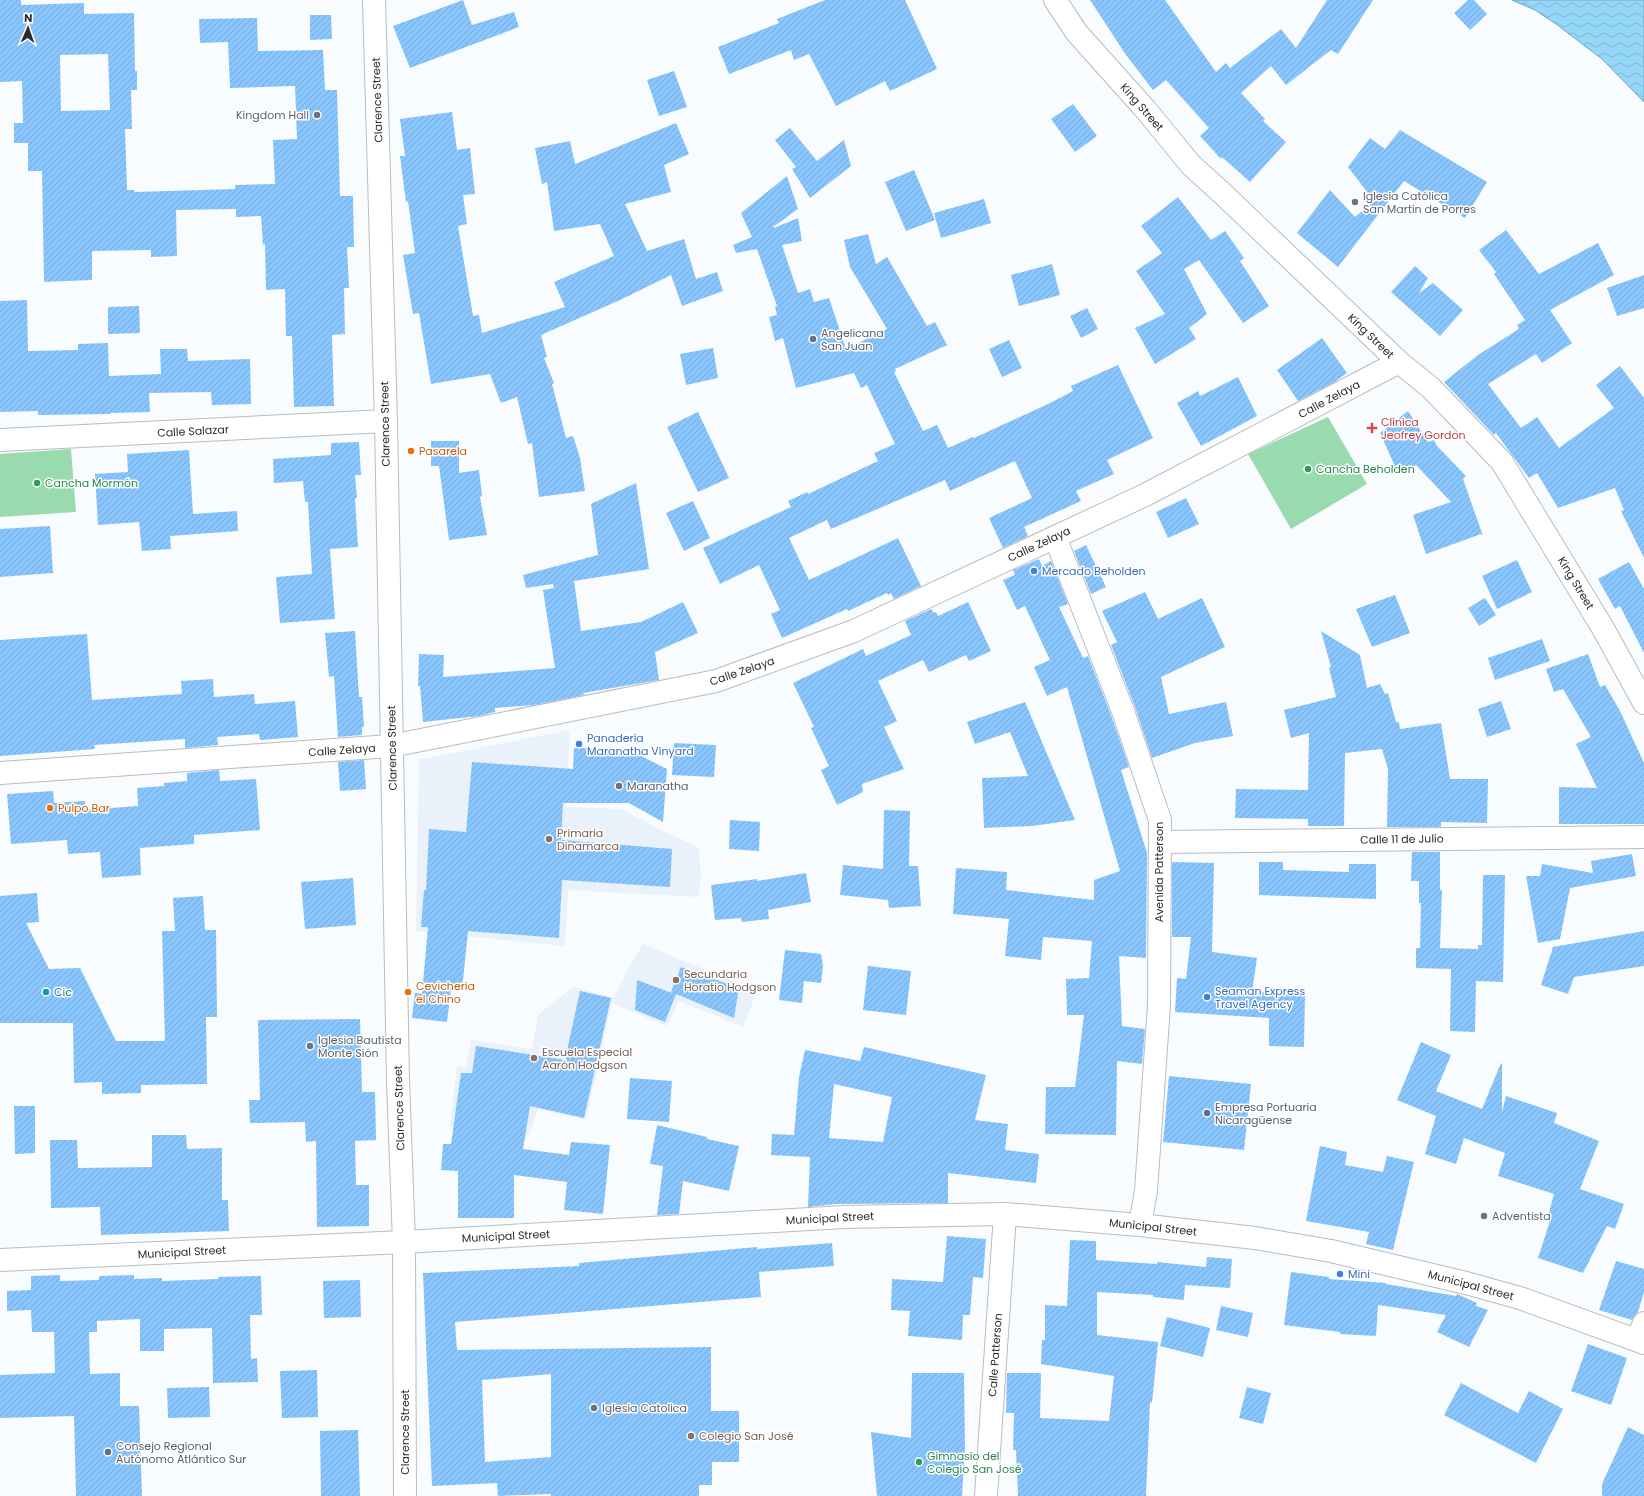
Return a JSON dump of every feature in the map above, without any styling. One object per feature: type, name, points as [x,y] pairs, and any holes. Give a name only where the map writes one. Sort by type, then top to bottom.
[{"type":"street","name":"Clarence Street","points":[[374,0],[386,421],[398,1081],[404,1242],[405,1496]]},
{"type":"street","name":"King Street","points":[[1055,0],[1077,32],[1146,110],[1191,166],[1224,194],[1399,362],[1431,388],[1502,462],[1604,630],[1644,703]]},
{"type":"street","name":"Calle Zelaya","points":[[0,774],[392,746],[716,681],[854,631],[1145,495],[1399,362]]},
{"type":"street","name":"Calle Salazar","points":[[0,440],[386,421]]},
{"type":"street","name":"Avenida Patterson","points":[[1055,537],[1123,711],[1160,820],[1159,1005],[1146,1191],[1140,1225]]},
{"type":"street","name":"Calle 11 de Julio","points":[[1160,842],[1644,837]]},
{"type":"street","name":"Municipal Street","points":[[0,1260],[404,1242],[844,1217],[1005,1214],[1140,1225],[1255,1238],[1331,1251],[1466,1283],[1520,1298],[1642,1336]]},
{"type":"street","name":"Calle Patterson","points":[[986,1496],[1005,1214]]},
{"type":"shaded area","name":"Primaria Dinamarca","points":[[570,730],[566,807],[621,809],[698,847],[701,873],[699,897],[568,890],[565,946],[416,931],[419,759]]},
{"type":"shaded area","name":"Escuela Especial Aarón Hodgson","points":[[643,944],[757,991],[743,1027],[679,1001],[667,1026],[612,1003],[586,1120],[538,1109],[529,1136],[450,1127],[457,1066],[466,1068],[471,1040],[532,1049],[538,1015],[573,987],[614,998],[628,969]]},
{"type":"green space","name":"Cancha Beholden","points":[[1328,417],[1367,484],[1291,529],[1248,454]]},
{"type":"green space","name":"Cancha Mormón","points":[[71,449],[76,512],[0,517],[0,454]]},
{"type":"water","points":[[1512,0],[1644,0],[1644,102],[1602,59],[1535,10]]},
{"type":"building","points":[[0,0],[21,0],[21,5],[84,3],[84,14],[134,13],[135,71],[137,71],[137,90],[131,90],[132,129],[125,129],[127,190],[134,190],[134,192],[235,189],[235,185],[275,184],[273,140],[297,139],[295,86],[230,88],[228,42],[200,43],[199,19],[257,18],[258,51],[323,50],[325,90],[337,90],[340,196],[353,196],[354,247],[347,247],[349,288],[344,288],[345,334],[332,335],[334,406],[294,407],[292,336],[286,336],[285,289],[266,290],[265,244],[263,245],[261,216],[236,217],[236,209],[176,210],[177,256],[151,257],[151,250],[92,251],[92,280],[44,282],[42,171],[28,171],[28,143],[14,143],[14,123],[23,123],[22,81],[0,82]],"holes":[[[108,54],[110,110],[61,111],[60,55]]]},
{"type":"building","points":[[463,0],[472,25],[514,12],[519,27],[410,68],[393,26]]},
{"type":"building","points":[[825,0],[905,0],[937,69],[890,91],[885,81],[836,106],[809,54],[794,60],[791,50],[729,74],[718,47],[779,23],[777,19]]},
{"type":"building","points":[[1090,0],[1165,0],[1216,72],[1226,63],[1230,68],[1281,29],[1296,48],[1327,0],[1373,0],[1338,54],[1331,50],[1286,85],[1271,66],[1241,93],[1265,119],[1263,121],[1286,142],[1250,182],[1222,157],[1221,159],[1200,136],[1209,128],[1166,80],[1153,90],[1126,55]]},
{"type":"building","points":[[1468,0],[1474,0],[1487,14],[1470,30],[1454,13]]},
{"type":"building","points":[[310,15],[331,15],[332,39],[310,40]]},
{"type":"building","points":[[674,71],[687,107],[659,116],[647,80]]},
{"type":"building","points":[[1073,104],[1097,136],[1075,152],[1051,119]]},
{"type":"building","points":[[452,112],[457,150],[470,148],[475,194],[463,195],[467,224],[458,226],[473,316],[479,315],[482,333],[565,307],[554,282],[614,256],[600,224],[554,231],[547,182],[542,184],[535,148],[570,141],[575,164],[676,123],[689,154],[664,165],[671,192],[625,204],[647,251],[684,239],[696,279],[717,272],[723,291],[682,306],[671,275],[620,300],[541,335],[547,357],[544,358],[554,383],[552,384],[566,438],[573,436],[580,458],[585,491],[539,497],[532,443],[528,444],[517,397],[501,403],[490,374],[431,384],[419,313],[413,314],[403,255],[415,253],[400,156],[405,156],[400,119]]},
{"type":"building","points":[[790,128],[817,161],[844,140],[851,166],[810,198],[792,169],[796,167],[775,140]]},
{"type":"building","points":[[1400,130],[1487,182],[1465,218],[1404,181],[1338,267],[1297,233],[1330,190],[1355,217],[1374,201],[1348,167],[1370,138],[1385,149]]},
{"type":"building","points":[[914,170],[935,220],[906,231],[885,182]]},
{"type":"building","points":[[787,176],[798,209],[773,227],[774,228],[798,218],[802,241],[782,245],[798,293],[810,289],[814,302],[829,298],[846,349],[887,329],[850,267],[844,240],[868,234],[876,264],[887,257],[927,326],[935,322],[947,345],[895,369],[896,371],[894,372],[923,431],[937,425],[948,448],[973,437],[974,438],[1048,404],[1073,391],[1071,386],[1118,365],[1153,438],[1107,460],[1114,474],[1076,491],[1081,501],[1024,527],[1028,536],[1003,548],[989,518],[1032,498],[1015,461],[950,491],[945,480],[831,529],[827,520],[789,538],[809,580],[898,538],[921,586],[894,599],[891,593],[888,595],[887,593],[782,638],[771,614],[780,610],[759,565],[720,584],[703,548],[791,507],[788,501],[807,492],[808,494],[878,461],[874,453],[895,444],[867,385],[861,388],[854,373],[796,388],[783,338],[775,341],[769,317],[777,315],[775,307],[777,306],[757,249],[736,253],[733,245],[752,237],[741,213]]},
{"type":"building","points":[[1178,197],[1211,240],[1225,231],[1244,258],[1240,261],[1269,306],[1243,323],[1199,260],[1184,269],[1207,314],[1189,328],[1196,339],[1155,364],[1135,328],[1165,314],[1136,271],[1162,253],[1141,226]]},
{"type":"building","points":[[984,199],[991,223],[941,238],[934,213]]},
{"type":"building","points":[[1506,230],[1539,274],[1598,243],[1614,275],[1550,310],[1572,343],[1542,363],[1536,354],[1488,384],[1521,428],[1537,417],[1559,448],[1614,408],[1596,385],[1620,366],[1644,398],[1644,558],[1621,511],[1624,510],[1615,488],[1558,508],[1537,473],[1529,478],[1496,433],[1494,435],[1444,382],[1478,355],[1519,329],[1517,325],[1525,320],[1494,274],[1496,272],[1479,250]]},
{"type":"building","points":[[1052,264],[1060,295],[1019,306],[1011,275]]},
{"type":"building","points":[[1415,266],[1428,278],[1419,293],[1433,283],[1463,310],[1440,336],[1391,292]]},
{"type":"building","points":[[1644,275],[1644,308],[1617,316],[1607,288]]},
{"type":"building","points":[[27,300],[28,351],[78,350],[78,344],[108,343],[109,376],[161,374],[160,349],[187,349],[188,361],[250,359],[251,404],[212,405],[211,392],[149,393],[150,412],[38,415],[38,411],[0,412],[0,301]]},
{"type":"building","points":[[139,306],[140,333],[108,334],[108,307]]},
{"type":"building","points":[[1087,308],[1098,329],[1081,338],[1070,316]]},
{"type":"building","points":[[1322,338],[1347,373],[1333,383],[1298,401],[1277,370]]},
{"type":"building","points":[[1009,340],[1022,368],[1002,377],[989,349]]},
{"type":"building","points":[[713,348],[718,378],[686,385],[680,354]]},
{"type":"building","points":[[1238,377],[1257,416],[1201,446],[1177,403],[1198,391],[1200,396]]},
{"type":"building","points":[[1408,411],[1428,442],[1434,440],[1437,446],[1466,476],[1463,479],[1483,536],[1481,534],[1426,554],[1413,515],[1451,502],[1416,465],[1398,473],[1380,433]]},
{"type":"building","points":[[698,412],[729,478],[698,492],[667,427]]},
{"type":"building","points":[[431,441],[459,441],[459,473],[479,470],[482,496],[480,497],[487,535],[449,540],[439,466],[431,466]]},
{"type":"building","points":[[359,442],[361,475],[355,475],[358,547],[330,549],[335,619],[280,623],[276,577],[312,574],[308,502],[305,502],[303,481],[274,483],[273,459],[331,455],[331,443]]},
{"type":"building","points":[[189,450],[193,514],[237,511],[238,531],[170,536],[171,549],[142,551],[139,522],[98,525],[95,474],[128,472],[127,454]]},
{"type":"building","points":[[636,483],[649,569],[574,581],[581,631],[641,622],[683,602],[698,633],[655,652],[659,680],[583,693],[584,695],[534,705],[495,708],[495,712],[479,716],[423,722],[420,686],[418,686],[419,654],[444,655],[443,677],[555,668],[543,590],[554,588],[553,584],[526,588],[523,575],[598,555],[591,504]]},
{"type":"building","points":[[1186,498],[1199,524],[1168,538],[1156,512]]},
{"type":"building","points":[[693,501],[710,538],[684,551],[666,513]]},
{"type":"building","points":[[50,526],[53,573],[0,577],[0,529]]},
{"type":"building","points":[[1086,545],[1106,587],[1091,594],[1074,551]]},
{"type":"building","points":[[1039,559],[1042,566],[1051,561],[1068,604],[1059,607],[1083,658],[1088,656],[1111,715],[1129,767],[1121,770],[1147,853],[1146,958],[1119,956],[1122,1026],[1145,1029],[1142,1064],[1117,1061],[1116,1135],[1045,1134],[1046,1087],[1075,1087],[1084,1015],[1067,1015],[1066,979],[1089,978],[1092,941],[1043,937],[1041,960],[1005,956],[1009,919],[953,914],[956,868],[1007,872],[1006,890],[1094,900],[1094,880],[1120,871],[1067,687],[1047,696],[1034,667],[1050,660],[1025,606],[1017,610],[1003,580],[1015,575],[1013,570]]},
{"type":"building","points":[[1517,560],[1532,592],[1497,609],[1482,576]]},
{"type":"building","points":[[1629,562],[1644,589],[1644,653],[1620,606],[1615,609],[1598,579]]},
{"type":"building","points":[[1145,592],[1158,619],[1202,598],[1225,647],[1161,677],[1169,714],[1226,702],[1233,736],[1195,743],[1152,758],[1135,707],[1111,645],[1117,642],[1102,611]]},
{"type":"building","points":[[1395,595],[1410,633],[1372,647],[1356,609]]},
{"type":"building","points":[[1485,598],[1496,615],[1479,626],[1468,608]]},
{"type":"building","points":[[968,602],[991,651],[969,661],[966,655],[929,672],[923,660],[878,681],[897,721],[884,727],[904,769],[862,784],[863,792],[837,805],[821,770],[829,766],[811,728],[814,727],[793,683],[863,649],[866,656],[911,635],[905,621],[931,609],[934,613],[936,612],[938,616]]},
{"type":"building","points":[[355,631],[359,697],[362,697],[364,727],[362,727],[362,735],[338,737],[334,676],[329,677],[325,633]]},
{"type":"building","points":[[1321,631],[1360,655],[1367,688],[1380,684],[1385,694],[1388,693],[1396,722],[1399,722],[1400,729],[1441,723],[1450,779],[1488,779],[1487,823],[1441,822],[1441,827],[1387,827],[1388,769],[1382,749],[1345,753],[1344,826],[1308,826],[1308,819],[1235,818],[1236,789],[1308,790],[1309,733],[1291,738],[1284,710],[1336,697],[1329,668],[1331,667]]},
{"type":"building","points":[[87,634],[92,700],[182,694],[181,681],[213,679],[214,697],[254,694],[255,704],[295,701],[298,737],[260,740],[259,734],[217,737],[218,745],[185,748],[185,739],[94,745],[95,749],[0,756],[0,640]]},
{"type":"building","points":[[1542,639],[1550,661],[1495,680],[1488,658]]},
{"type":"building","points":[[1588,654],[1600,687],[1605,685],[1620,711],[1644,763],[1644,824],[1559,824],[1559,787],[1597,788],[1576,744],[1591,737],[1563,689],[1554,692],[1546,669]]},
{"type":"building","points":[[1501,701],[1511,729],[1487,737],[1478,709]]},
{"type":"building","points":[[1025,702],[1075,820],[1032,826],[984,828],[982,778],[1028,776],[1010,732],[975,744],[967,722]]},
{"type":"building","points":[[674,743],[716,745],[714,777],[672,775]]},
{"type":"building","name":"Primaria Dinamarca","points":[[574,748],[627,749],[667,769],[663,822],[629,803],[563,803],[561,840],[672,849],[670,887],[562,880],[559,938],[468,931],[462,990],[451,989],[447,1022],[412,1018],[415,993],[422,994],[428,927],[421,927],[424,890],[426,890],[429,829],[466,832],[472,762],[573,769]]},
{"type":"building","points":[[364,760],[366,789],[340,791],[338,762]]},
{"type":"building","points":[[219,770],[220,781],[256,779],[260,830],[194,835],[194,844],[140,848],[141,875],[102,878],[100,852],[68,854],[67,840],[11,844],[7,794],[53,791],[54,803],[85,801],[85,810],[138,806],[137,788],[164,786],[164,783],[187,781],[187,773]]},
{"type":"building","points":[[884,810],[910,811],[909,866],[918,866],[921,906],[889,908],[888,900],[840,895],[843,865],[883,869]]},
{"type":"building","points":[[730,820],[760,822],[759,851],[729,849]]},
{"type":"building","points":[[1412,852],[1440,852],[1440,890],[1442,890],[1440,948],[1478,949],[1478,945],[1482,945],[1483,875],[1505,875],[1503,982],[1476,981],[1475,1032],[1450,1031],[1451,969],[1416,968],[1416,948],[1420,948],[1421,903],[1419,903],[1419,881],[1411,881]]},
{"type":"building","points":[[1632,854],[1636,876],[1570,888],[1560,939],[1538,943],[1526,876],[1540,876],[1542,864],[1593,873],[1591,861]]},
{"type":"building","points":[[1172,862],[1214,863],[1212,952],[1257,958],[1252,992],[1305,993],[1304,1047],[1269,1046],[1269,1018],[1175,1012],[1177,978],[1186,979],[1191,937],[1172,937]]},
{"type":"building","points":[[1259,862],[1283,862],[1283,870],[1349,872],[1349,864],[1376,864],[1376,899],[1259,895]]},
{"type":"building","points":[[806,873],[811,902],[768,910],[769,919],[742,922],[741,918],[715,920],[711,885],[757,879],[757,881]]},
{"type":"building","points":[[353,878],[356,925],[305,929],[301,882]]},
{"type":"building","points":[[37,893],[39,922],[26,923],[49,969],[80,968],[116,1041],[165,1041],[162,931],[175,931],[173,898],[203,896],[205,930],[216,930],[217,1017],[206,1017],[207,1084],[141,1085],[141,1093],[102,1094],[102,1082],[74,1083],[73,1023],[0,1023],[0,896]]},
{"type":"building","points":[[1644,931],[1644,966],[1574,977],[1568,994],[1541,985],[1553,947]]},
{"type":"building","points":[[785,950],[821,954],[823,966],[821,983],[804,981],[802,1003],[779,1000]]},
{"type":"building","points":[[868,966],[911,971],[906,1015],[863,1010]]},
{"type":"building","points":[[681,967],[739,988],[734,1018],[676,994],[665,1022],[635,1010],[637,980],[672,993],[671,992]]},
{"type":"building","points":[[580,991],[611,998],[584,1118],[530,1106],[523,1149],[569,1155],[571,1142],[610,1145],[603,1214],[564,1210],[567,1182],[514,1175],[514,1218],[458,1218],[458,1171],[441,1170],[443,1144],[451,1144],[461,1073],[472,1073],[476,1046],[565,1060]]},
{"type":"building","points":[[360,1019],[362,1092],[375,1092],[376,1140],[355,1141],[356,1185],[369,1185],[369,1226],[317,1227],[316,1141],[306,1142],[305,1122],[250,1123],[249,1100],[260,1100],[258,1020]]},
{"type":"building","points":[[1421,1042],[1451,1055],[1436,1091],[1482,1109],[1501,1063],[1502,1112],[1506,1096],[1557,1113],[1554,1123],[1599,1141],[1580,1189],[1624,1204],[1615,1229],[1607,1226],[1583,1273],[1538,1258],[1550,1221],[1547,1220],[1554,1194],[1498,1176],[1505,1153],[1464,1138],[1456,1164],[1425,1154],[1436,1116],[1397,1100]]},
{"type":"building","points":[[864,1047],[986,1075],[975,1120],[1008,1124],[1005,1150],[1039,1154],[1036,1183],[948,1173],[948,1203],[836,1204],[808,1207],[810,1157],[771,1155],[772,1134],[794,1135],[799,1077],[805,1050],[860,1061]],"holes":[[[834,1084],[892,1097],[883,1142],[829,1138]]]},
{"type":"building","name":"Empresa Portuaria Nicaragüense","points":[[1169,1076],[1251,1084],[1244,1150],[1163,1142]]},
{"type":"building","points":[[630,1078],[672,1081],[669,1122],[627,1119]]},
{"type":"building","points":[[14,1106],[35,1106],[35,1153],[15,1154]]},
{"type":"building","points":[[657,1125],[739,1146],[729,1191],[683,1181],[679,1214],[657,1215],[663,1166],[650,1164]]},
{"type":"building","points":[[152,1135],[186,1135],[187,1149],[222,1148],[222,1200],[228,1200],[229,1231],[101,1235],[100,1207],[51,1208],[50,1140],[77,1140],[78,1168],[152,1167]]},
{"type":"building","points":[[1320,1146],[1347,1152],[1345,1165],[1383,1172],[1387,1156],[1414,1162],[1393,1250],[1366,1244],[1369,1232],[1306,1221]]},
{"type":"building","points":[[947,1236],[986,1239],[983,1278],[973,1277],[970,1315],[963,1315],[962,1340],[908,1336],[910,1311],[891,1310],[892,1279],[943,1282]]},
{"type":"building","points":[[1070,1240],[1096,1241],[1096,1260],[1157,1264],[1157,1262],[1206,1267],[1207,1257],[1232,1259],[1230,1288],[1185,1285],[1184,1300],[1153,1297],[1153,1295],[1097,1292],[1097,1335],[1158,1342],[1152,1403],[1150,1402],[1146,1496],[1018,1496],[1016,1450],[1013,1450],[1014,1413],[1006,1413],[1007,1373],[1041,1373],[1040,1418],[1109,1421],[1114,1376],[1041,1364],[1042,1340],[1045,1340],[1045,1305],[1067,1306]]},
{"type":"building","points":[[832,1243],[834,1266],[759,1272],[761,1297],[455,1322],[457,1350],[711,1347],[711,1411],[739,1411],[739,1462],[712,1462],[712,1485],[699,1485],[699,1496],[551,1496],[551,1494],[498,1496],[497,1483],[432,1486],[423,1273],[579,1266],[579,1263],[757,1247],[757,1249]],"holes":[[[551,1374],[551,1457],[485,1462],[482,1380]]]},
{"type":"building","points":[[1616,1261],[1644,1269],[1644,1292],[1638,1312],[1632,1320],[1599,1310]]},
{"type":"building","points":[[1291,1272],[1329,1277],[1329,1279],[1386,1283],[1456,1296],[1457,1294],[1477,1303],[1476,1306],[1488,1310],[1469,1347],[1437,1332],[1446,1315],[1378,1305],[1376,1336],[1340,1334],[1340,1332],[1284,1325]]},
{"type":"building","points":[[60,1275],[60,1281],[99,1280],[99,1276],[134,1275],[134,1279],[162,1278],[162,1281],[261,1276],[262,1315],[250,1315],[251,1359],[257,1358],[258,1382],[213,1383],[212,1328],[164,1329],[164,1351],[140,1351],[140,1319],[97,1321],[97,1332],[89,1332],[90,1374],[120,1373],[120,1406],[139,1406],[142,1496],[76,1496],[74,1416],[0,1418],[0,1375],[55,1373],[54,1332],[32,1332],[31,1310],[7,1311],[7,1291],[31,1290],[31,1276]]},
{"type":"building","points":[[360,1280],[361,1317],[324,1318],[323,1281]]},
{"type":"building","points":[[1221,1306],[1253,1313],[1248,1337],[1216,1330]]},
{"type":"building","points":[[1167,1317],[1210,1328],[1203,1357],[1160,1346]]},
{"type":"building","points":[[1588,1344],[1627,1358],[1611,1405],[1571,1391]]},
{"type":"building","points":[[317,1370],[318,1417],[282,1418],[280,1371]]},
{"type":"building","points":[[912,1373],[964,1373],[965,1447],[962,1496],[877,1496],[871,1432],[911,1438]]},
{"type":"building","points":[[1461,1383],[1518,1413],[1529,1391],[1563,1409],[1536,1463],[1444,1415]]},
{"type":"building","points":[[209,1387],[210,1417],[168,1418],[167,1388]]},
{"type":"building","points":[[1247,1387],[1271,1393],[1263,1424],[1239,1418]]},
{"type":"building","points":[[1628,1427],[1644,1435],[1644,1496],[1602,1496],[1602,1484]]},
{"type":"building","points":[[358,1430],[360,1496],[321,1496],[320,1431]]},
{"type":"place","name":"Kingdom Hall","points":[[317,115]]},
{"type":"place","name":"Iglesia Católica San Martín de Porres","points":[[1355,202]]},
{"type":"place","name":"Angelicana San Juan","points":[[813,339]]},
{"type":"place","name":"Clínica Jeofrey Gordon","points":[[1372,428]]},
{"type":"place","name":"Pasarela","points":[[411,451]]},
{"type":"place","name":"Cancha Beholden","points":[[1308,469]]},
{"type":"place","name":"Cancha Mormón","points":[[37,483]]},
{"type":"place","name":"Mercado Beholden","points":[[1034,571]]},
{"type":"place","name":"Panadería Maranatha Vinyard","points":[[579,744]]},
{"type":"place","name":"Maranatha","points":[[619,786]]},
{"type":"place","name":"Pulpo Bar","points":[[50,808]]},
{"type":"place","name":"Primaria Dinamarca","points":[[549,839]]},
{"type":"place","name":"Secundaria Horatio Hodgson","points":[[676,980]]},
{"type":"place","name":"Cic","points":[[46,992]]},
{"type":"place","name":"Cevicheria el Chino","points":[[408,992]]},
{"type":"place","name":"Seaman Express Travel Agency","points":[[1207,997]]},
{"type":"place","name":"Iglesia Bautista Monte Sión","points":[[310,1046]]},
{"type":"place","name":"Escuela Especial Aarón Hodgson","points":[[534,1058]]},
{"type":"place","name":"Empresa Portuaria Nicaragüense","points":[[1207,1113]]},
{"type":"place","name":"Adventista","points":[[1484,1216]]},
{"type":"place","name":"Mini","points":[[1340,1274]]},
{"type":"place","name":"Iglesia Catolica","points":[[594,1408]]},
{"type":"place","name":"Colegio San José","points":[[691,1436]]},
{"type":"place","name":"Consejo Regional Autónomo Atlántico Sur","points":[[108,1452]]},
{"type":"place","name":"Gimnasio del Colegio San José","points":[[919,1462]]}]
